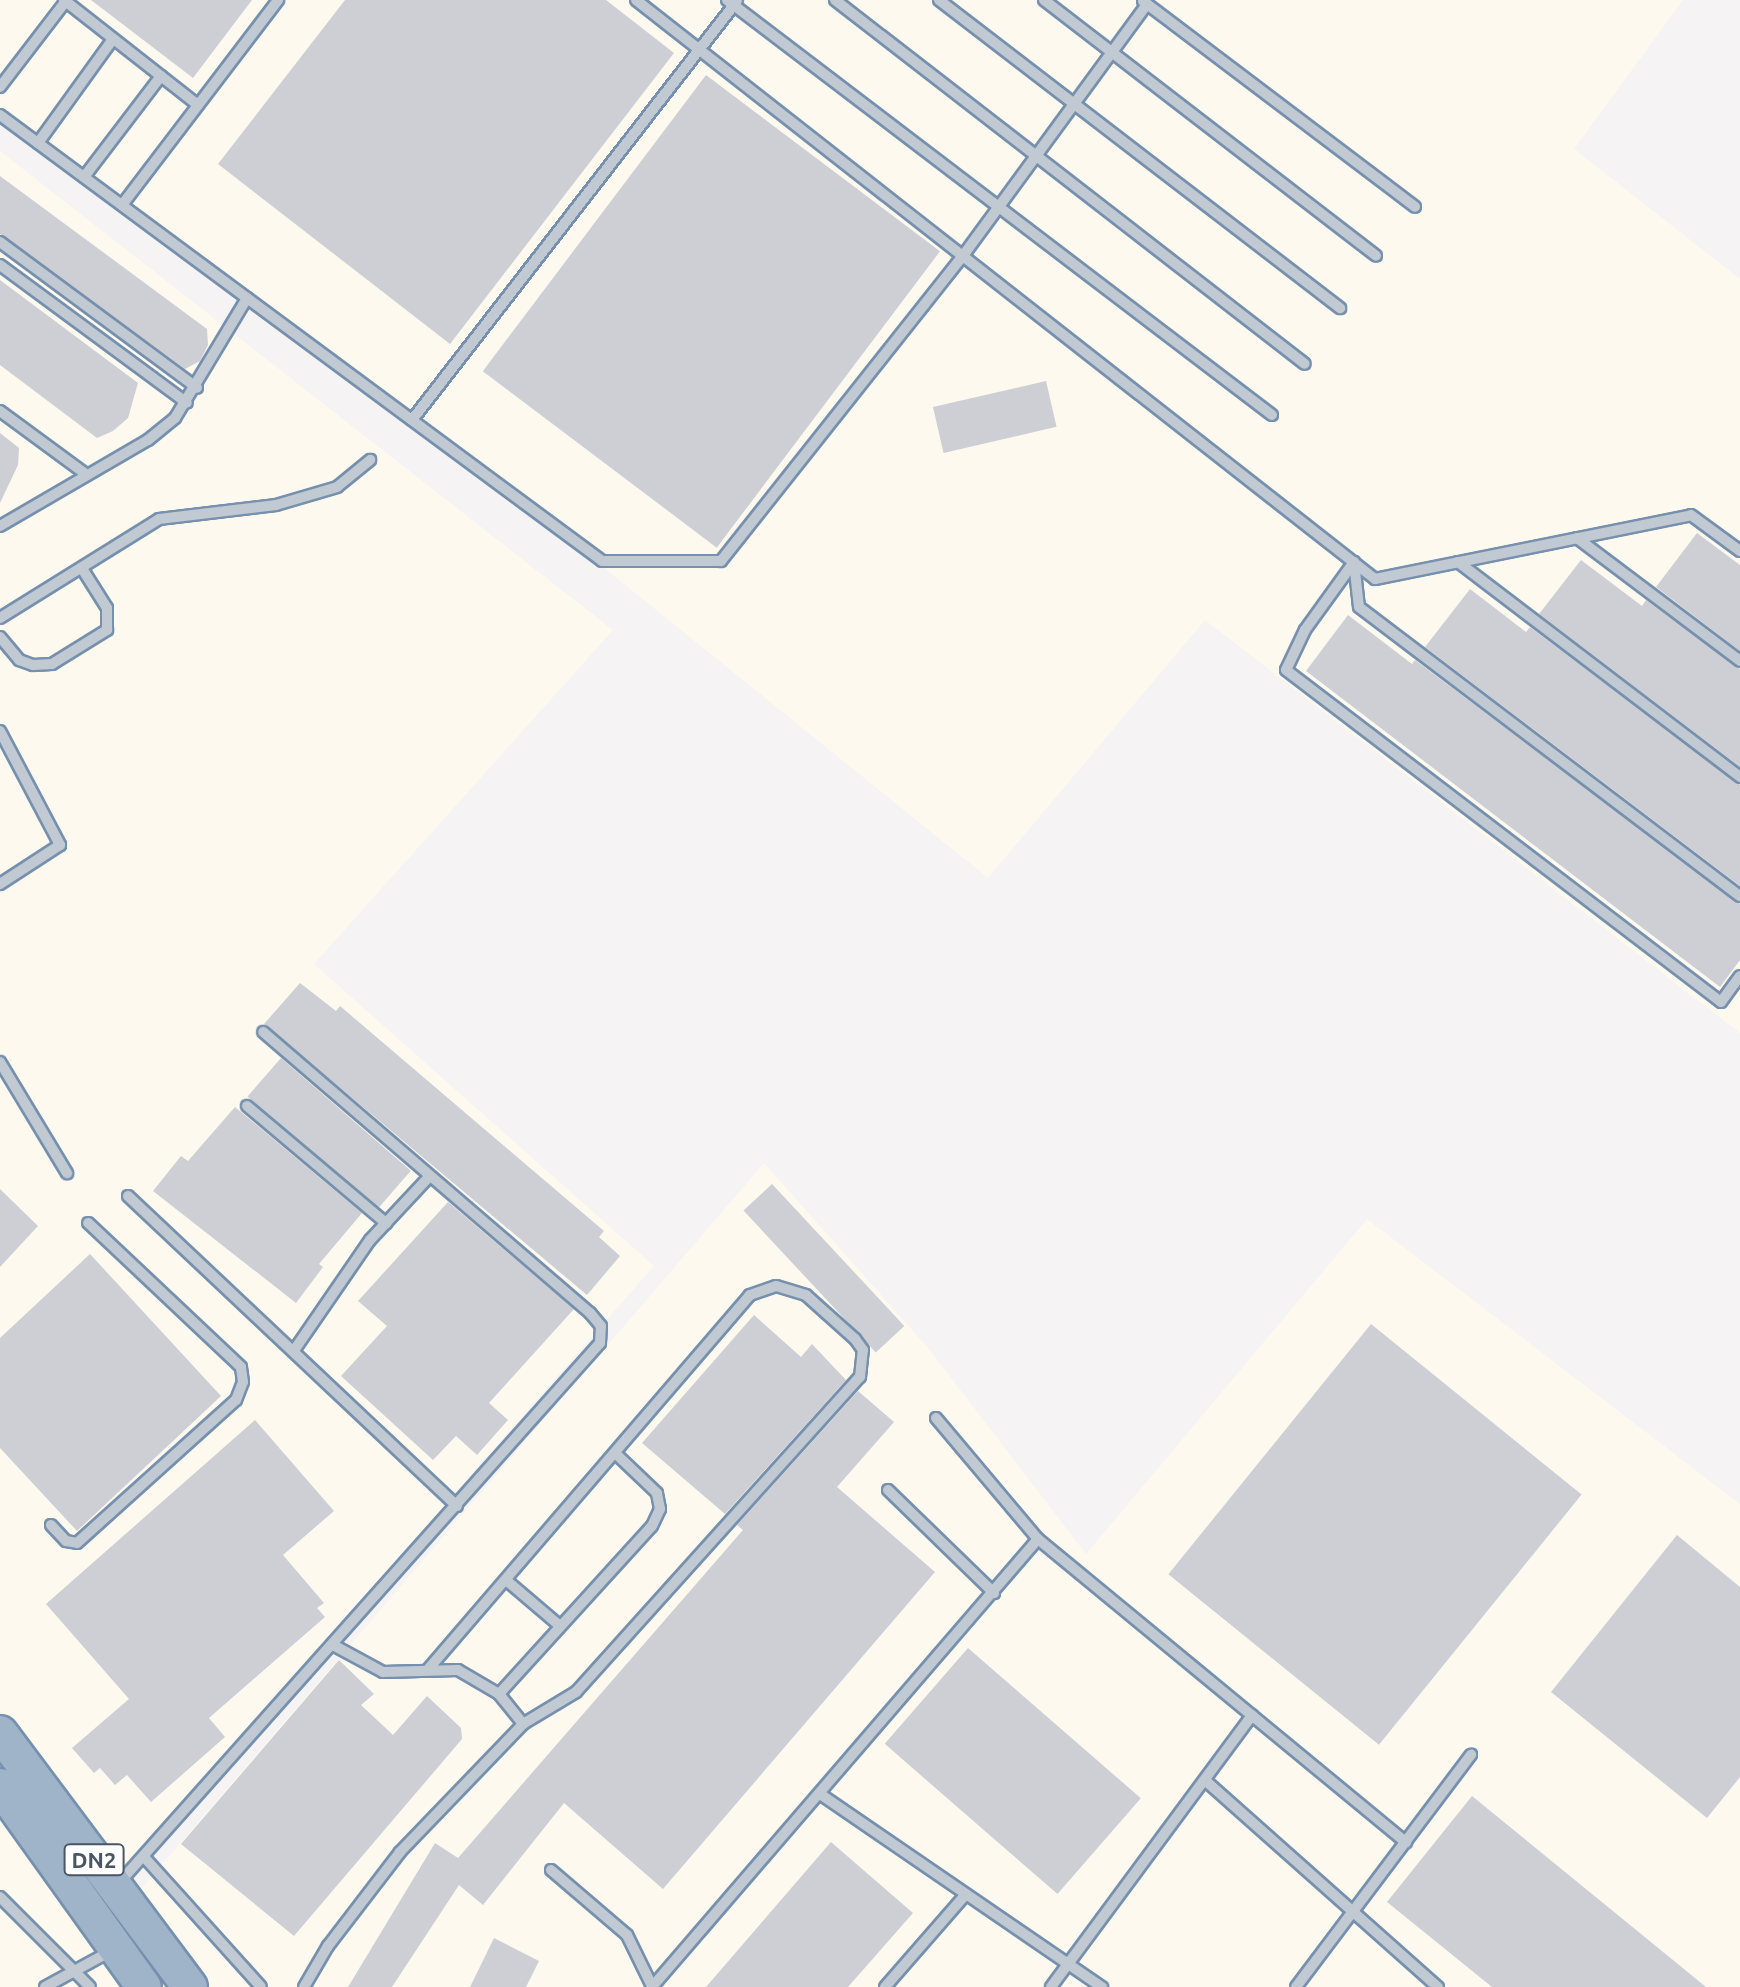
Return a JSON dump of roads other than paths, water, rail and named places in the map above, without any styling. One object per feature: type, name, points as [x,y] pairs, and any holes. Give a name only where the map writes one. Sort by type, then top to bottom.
[{"type":"highway","name":"DN2","points":[[0,1733],[190,1987]]},
{"type":"highway","name":"DN2","points":[[0,1786],[144,1987]]},
{"type":"lane","points":[[122,205],[278,0]]},
{"type":"lane","points":[[636,0],[965,253],[1375,579],[1691,515],[1740,551]]},
{"type":"lane","points":[[835,0],[1305,364]]},
{"type":"lane","points":[[939,0],[1340,308]]},
{"type":"lane","points":[[1044,0],[1376,256]]},
{"type":"lane","points":[[0,87],[65,1],[198,105]]},
{"type":"lane","points":[[412,420],[702,49],[733,2],[1001,204],[1272,415]]},
{"type":"lane","points":[[0,115],[602,561],[721,561],[965,253],[1112,52],[1144,2],[1415,207]]},
{"type":"lane","points":[[38,143],[113,39]]},
{"type":"lane","points":[[84,177],[161,76]]},
{"type":"lane","points":[[0,242],[197,388]]},
{"type":"lane","points":[[0,265],[187,403]]},
{"type":"lane","points":[[0,526],[162,430],[197,388],[247,298]]},
{"type":"lane","points":[[0,411],[87,475]]},
{"type":"lane","points":[[0,618],[83,570],[159,519],[276,505],[337,487],[370,460]]},
{"type":"lane","points":[[1577,538],[1740,661]]},
{"type":"lane","points":[[1354,562],[1359,607],[1740,896]]},
{"type":"lane","points":[[1354,562],[1305,630],[1286,670],[1721,1002],[1740,976]]},
{"type":"lane","points":[[1458,562],[1740,777]]},
{"type":"lane","points":[[0,637],[19,660],[33,665],[52,664],[107,630],[107,608],[83,570]]},
{"type":"lane","points":[[0,731],[60,845],[0,884]]},
{"type":"lane","points":[[114,1887],[145,1858],[600,1343],[601,1326],[263,1032]]},
{"type":"lane","points":[[0,1062],[67,1173]]},
{"type":"lane","points":[[247,1106],[386,1223]]},
{"type":"lane","points":[[295,1349],[386,1223],[428,1178]]},
{"type":"lane","points":[[128,1196],[295,1349],[457,1506]]},
{"type":"lane","points":[[51,1525],[66,1541],[77,1543],[236,1400],[243,1382],[241,1367],[88,1223]]},
{"type":"lane","points":[[304,1987],[328,1946],[400,1852],[523,1724],[576,1692],[860,1377],[863,1350],[806,1295],[776,1286],[750,1295],[428,1670]]},
{"type":"lane","points":[[936,1418],[1038,1539],[1406,1842]]},
{"type":"lane","points":[[499,1694],[652,1526],[660,1509],[657,1493],[615,1453]]},
{"type":"lane","points":[[888,1490],[994,1593]]},
{"type":"lane","points":[[551,1870],[627,1935],[652,1986],[1038,1539]]},
{"type":"lane","points":[[506,1580],[560,1626]]},
{"type":"lane","points":[[333,1645],[383,1672],[458,1670],[499,1694],[523,1724]]},
{"type":"lane","points":[[1051,1987],[1065,1962],[1207,1782],[1252,1715]]},
{"type":"lane","points":[[1296,1987],[1471,1755]]},
{"type":"lane","points":[[1207,1782],[1438,1987]]},
{"type":"lane","points":[[820,1794],[1102,1987]]},
{"type":"lane","points":[[145,1858],[261,1987]]},
{"type":"lane","points":[[885,1987],[966,1894]]},
{"type":"lane","points":[[0,1897],[90,1987]]},
{"type":"lane","points":[[45,1987],[115,1949]]}]
